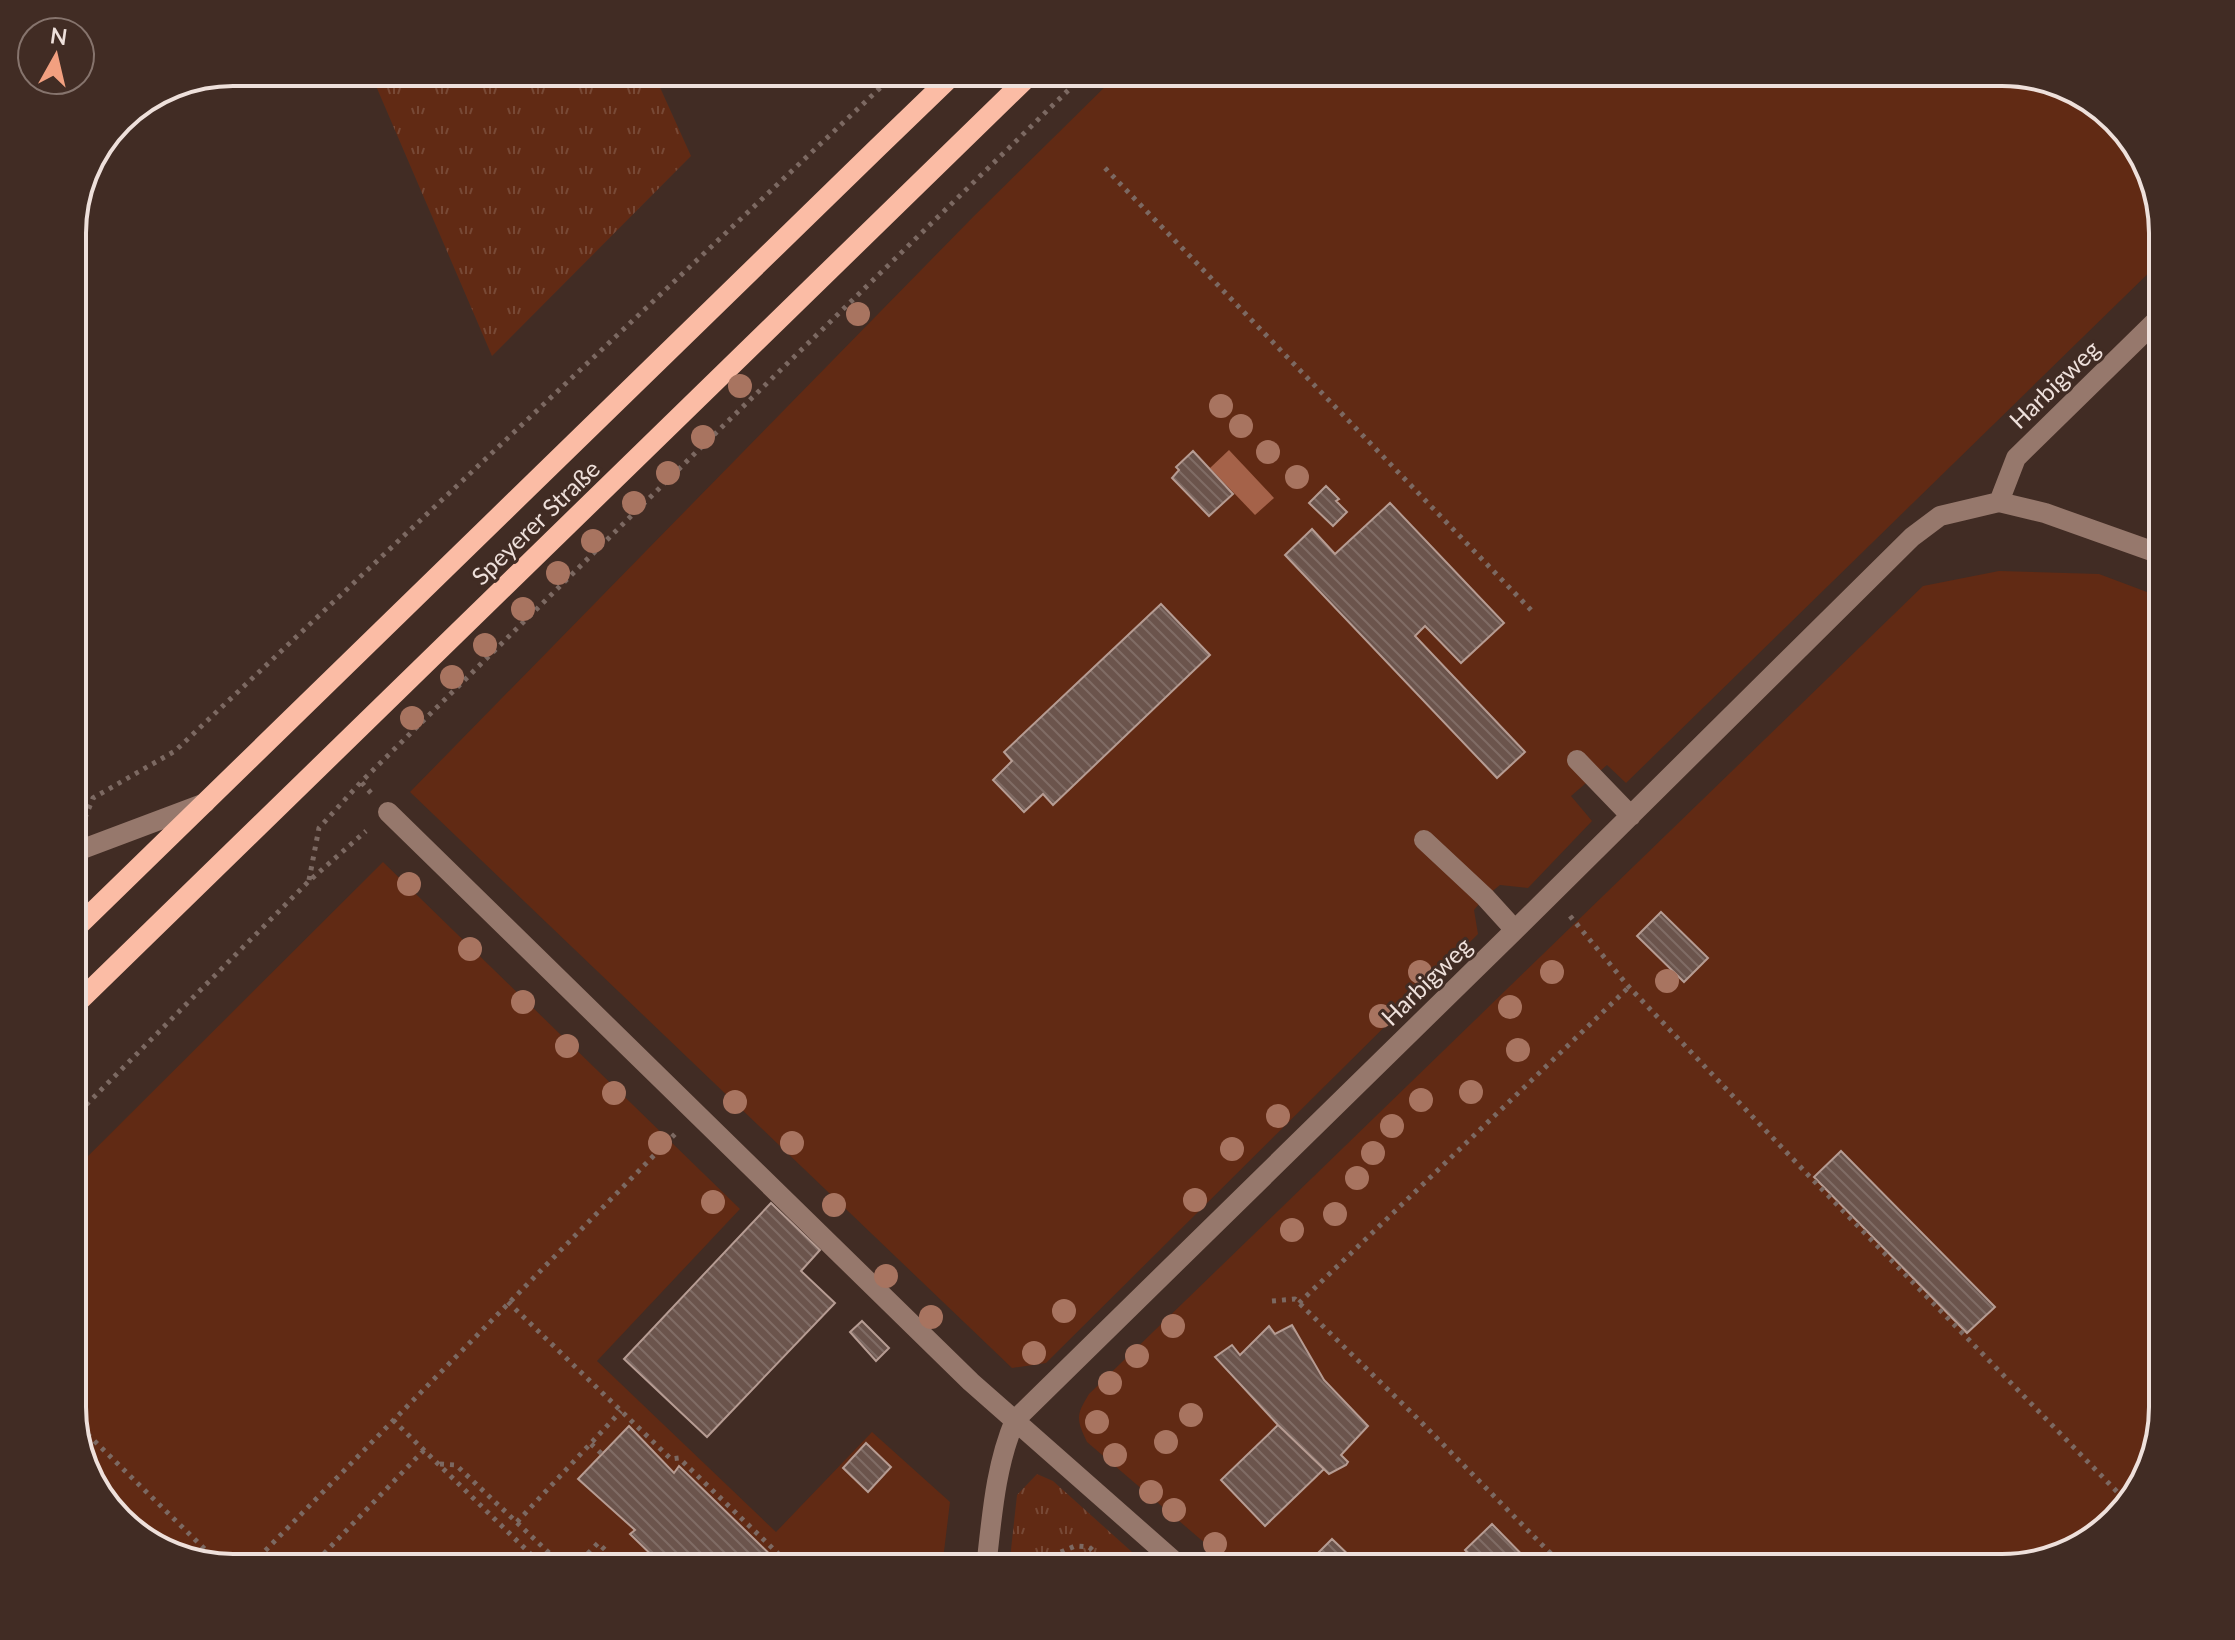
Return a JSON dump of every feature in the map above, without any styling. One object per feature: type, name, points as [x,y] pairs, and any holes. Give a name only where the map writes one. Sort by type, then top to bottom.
[{"type":"main road","name":"Speyerer Straße","points":[[86,918],[659,357],[941,86]]},
{"type":"main road","name":"Speyerer Straße","points":[[86,994],[1019,86]]},
{"type":"street","name":"Harbigweg","points":[[1999,502],[2016,458],[2149,328]]},
{"type":"street","name":"Harbigweg","points":[[988,1554],[997,1478],[1005,1444],[1015,1420],[1912,537],[1940,516],[1999,502],[2045,513],[2149,550]]},
{"type":"street","points":[[1577,760],[1631,816]]},
{"type":"street","points":[[86,848],[205,803]]},
{"type":"street","points":[[388,812],[971,1382],[1166,1554]]},
{"type":"street","points":[[1424,840],[1515,930]]},
{"type":"path","points":[[86,816],[93,798],[175,751],[882,86]]},
{"type":"path","points":[[309,881],[319,828],[361,782],[1073,86]]},
{"type":"path","points":[[1105,168],[1531,610]]},
{"type":"path","points":[[86,1105],[309,881],[388,812],[361,782]]},
{"type":"path","points":[[1552,894],[1629,987],[2120,1495]]},
{"type":"path","points":[[1299,1303],[1629,987]]},
{"type":"path","points":[[262,1554],[695,1112]]},
{"type":"path","points":[[1272,1301],[1295,1299],[1551,1554]]},
{"type":"path","points":[[508,1302],[671,1459],[679,1458],[778,1554]]},
{"type":"path","points":[[517,1522],[621,1411]]},
{"type":"path","points":[[393,1420],[531,1554]]},
{"type":"path","points":[[89,1436],[207,1552]]},
{"type":"path","points":[[591,1444],[602,1454]]},
{"type":"path","points":[[324,1554],[424,1450]]},
{"type":"path","points":[[439,1464],[456,1465],[550,1554]]},
{"type":"path","points":[[587,1554],[598,1543],[609,1554]]},
{"type":"path","points":[[1056,1554],[1075,1546],[1089,1547],[1097,1554]]},
{"type":"green space","points":[[376,86],[659,86],[691,156],[492,356]]},
{"type":"green space","points":[[1106,86],[2002,86],[2031,89],[2067,101],[2092,116],[2113,136],[2134,168],[2146,204],[2149,273],[1626,783],[1607,765],[1571,796],[1592,821],[1528,888],[1500,885],[1485,897],[1474,910],[1478,934],[1046,1363],[1012,1368],[410,792],[973,217]]},
{"type":"green space","points":[[1999,571],[2099,574],[2149,593],[2149,1407],[2141,1454],[2119,1497],[2099,1518],[2067,1539],[2021,1553],[1218,1554],[1087,1442],[1079,1417],[1089,1394],[1923,586]]},
{"type":"green space","points":[[383,862],[740,1209],[597,1361],[776,1532],[872,1432],[950,1502],[944,1554],[233,1554],[195,1549],[168,1539],[143,1524],[116,1497],[101,1472],[91,1445],[86,1417],[86,1158]]},
{"type":"green space","points":[[1037,1474],[1053,1481],[1135,1554],[1011,1554],[1017,1495]]},
{"type":"shaded area","points":[[1229,450],[1274,498],[1255,515],[1210,468]]},
{"type":"building","points":[[1193,451],[1233,494],[1209,516],[1172,478],[1179,470],[1176,467]]},
{"type":"building","points":[[1326,486],[1347,512],[1333,526],[1309,503]]},
{"type":"building","points":[[1390,503],[1504,623],[1461,663],[1425,626],[1415,636],[1525,752],[1497,778],[1285,555],[1312,529],[1335,554]]},
{"type":"building","points":[[1161,604],[1210,655],[1053,805],[1043,794],[1024,812],[993,780],[1012,761],[1004,752]]},
{"type":"building","points":[[1661,912],[1708,958],[1684,982],[1637,936]]},
{"type":"building","points":[[1841,1151],[1995,1307],[1967,1333],[1814,1177]]},
{"type":"building","points":[[771,1203],[820,1250],[801,1271],[835,1303],[707,1437],[624,1359]]},
{"type":"building","points":[[862,1321],[889,1348],[876,1361],[850,1332]]},
{"type":"building","points":[[1292,1325],[1324,1380],[1368,1426],[1341,1455],[1348,1462],[1346,1465],[1329,1474],[1215,1357],[1232,1345],[1240,1355],[1269,1326],[1275,1334]]},
{"type":"building","points":[[1278,1425],[1324,1469],[1265,1526],[1221,1480]]},
{"type":"building","points":[[629,1426],[674,1473],[679,1466],[770,1554],[651,1554],[630,1534],[635,1530],[578,1479]]},
{"type":"building","points":[[866,1443],[891,1467],[868,1492],[843,1468]]},
{"type":"building","points":[[1492,1524],[1521,1554],[1469,1554],[1465,1550]]},
{"type":"building","points":[[1332,1539],[1348,1554],[1317,1554]]}]
